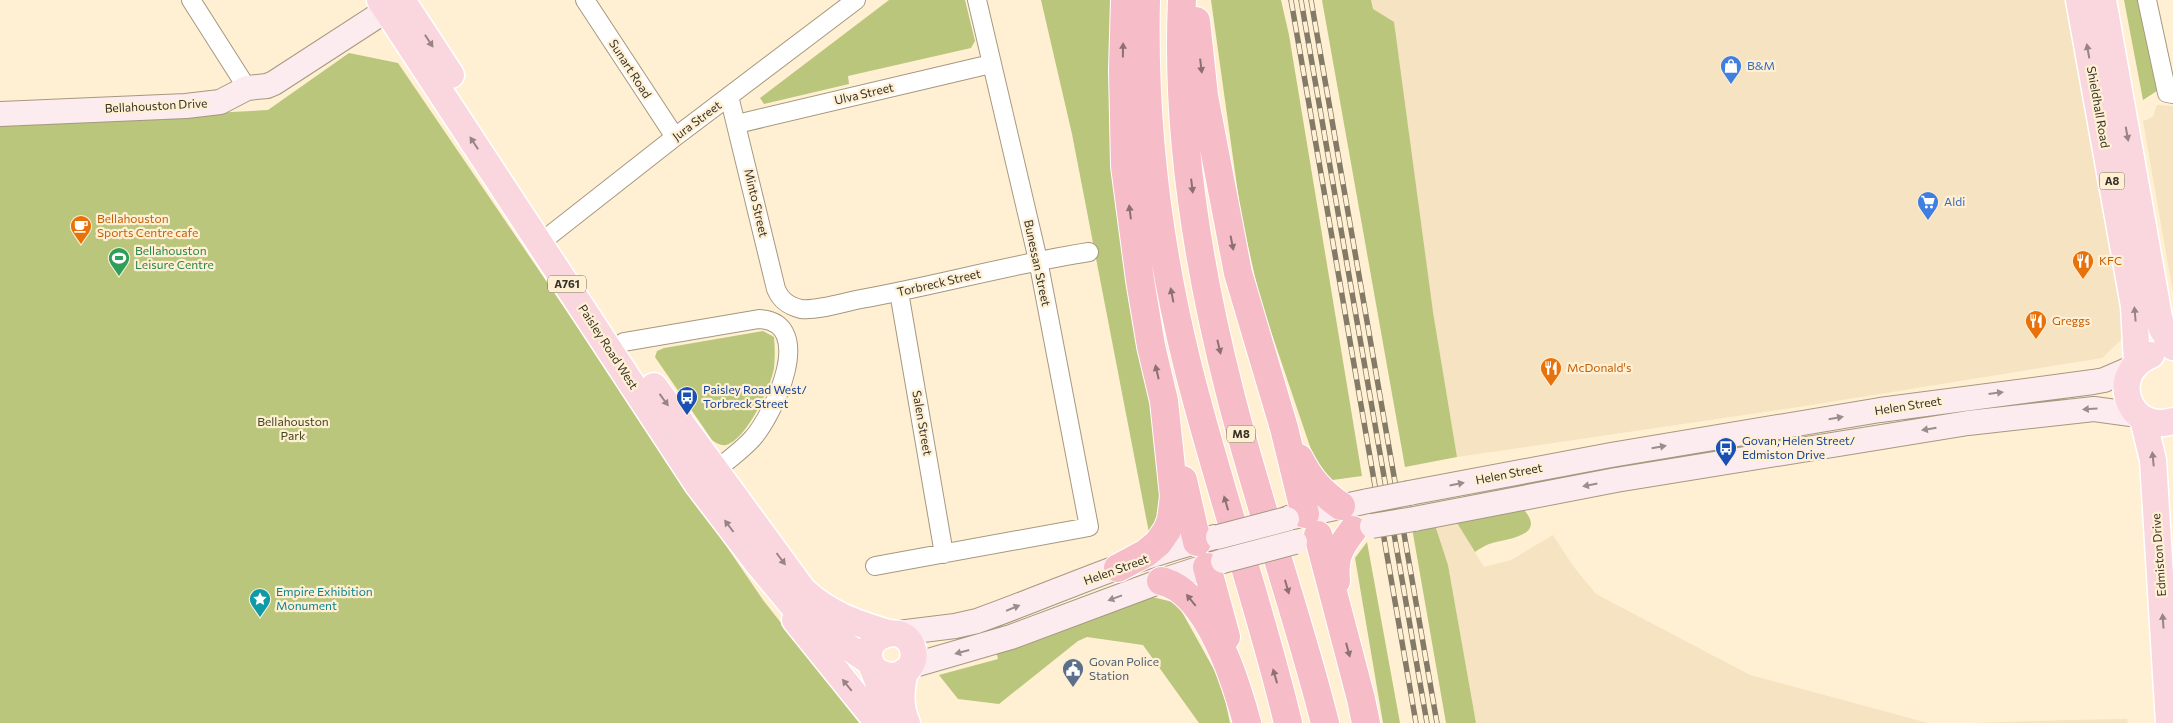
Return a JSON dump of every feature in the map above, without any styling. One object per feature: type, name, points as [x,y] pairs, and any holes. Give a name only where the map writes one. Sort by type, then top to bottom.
[{"type":"highway","points":[[1125,0],[1123,124],[1128,192],[1152,346],[1164,401],[1207,539]]},
{"type":"highway","name":"M8","points":[[1146,0],[1146,74],[1151,141],[1160,223],[1172,295],[1204,430],[1288,723]]},
{"type":"highway","name":"M8","points":[[1182,0],[1181,88],[1195,213],[1212,314],[1242,438],[1284,575],[1325,723]]},
{"type":"highway","points":[[1195,0],[1204,96],[1237,264],[1251,320],[1284,428],[1301,527],[1339,619],[1366,723]]},
{"type":"highway","points":[[1118,568],[1153,548],[1167,530],[1171,520],[1174,496],[1164,401]]},
{"type":"highway","points":[[1284,428],[1313,483],[1355,521],[1339,547],[1335,569],[1339,619]]},
{"type":"highway","points":[[1215,564],[1227,640],[1244,715]]},
{"type":"highway","points":[[1161,581],[1174,585],[1185,593],[1207,621],[1226,660],[1244,715]]},
{"type":"main road","name":"Shieldhall Road","points":[[2079,0],[2109,102],[2159,317],[2162,328],[2173,348]]},
{"type":"main road","name":"Shieldhall Road","points":[[2102,0],[2109,102],[2134,306],[2134,366],[2126,388],[2128,400],[2141,417]]},
{"type":"main road","name":"Paisley Road West","points":[[393,2],[617,346],[706,478],[759,565],[793,606],[810,621],[884,676],[892,677],[908,669]]},
{"type":"main road","points":[[2134,366],[2154,354],[2165,353],[2173,356]]},
{"type":"main road","points":[[2141,417],[2155,423],[2173,421]]},
{"type":"main road","name":"Edmiston Drive","points":[[2141,417],[2153,460],[2169,714]]},
{"type":"main road","name":"Paisley Road West","points":[[706,478],[803,590],[813,599],[844,619],[893,633]]},
{"type":"main road","points":[[759,565],[761,572],[799,625],[878,723]]},
{"type":"main road","points":[[885,723],[880,688],[871,665],[869,653],[871,646],[876,640],[893,633],[904,636],[912,646],[913,652],[900,690],[907,723]]},
{"type":"street","points":[[191,0],[247,88]]},
{"type":"street","name":"Sunart Road","points":[[585,0],[675,137]]},
{"type":"street","name":"Bunessan Street","points":[[944,554],[1089,527],[1038,260],[977,0]]},
{"type":"street","points":[[2146,0],[2170,94]]},
{"type":"street","name":"Bellahouston Drive","points":[[0,114],[186,106],[220,102],[247,88],[267,86],[274,83],[393,2]]},
{"type":"street","name":"Jura Street","points":[[546,238],[849,2]]},
{"type":"street","name":"Ulva Street","points":[[737,124],[991,64]]},
{"type":"street","name":"Minto Street","points":[[729,96],[776,289],[778,295],[789,306]]},
{"type":"street","name":"Torbreck Street","points":[[789,306],[809,309],[899,292],[1038,260],[1089,252]]},
{"type":"street","name":"Salen Street","points":[[899,292],[944,554]]},
{"type":"street","points":[[617,346],[759,319],[766,319],[777,323],[784,331],[787,342],[786,369],[781,390],[766,420],[752,439],[706,478]]},
{"type":"street","name":"Helen Street","points":[[1355,521],[1368,501],[1603,457],[1880,410],[2093,382],[2110,378],[2134,366]]},
{"type":"street","name":"Helen Street","points":[[893,633],[956,626],[977,621],[1118,568],[1207,539],[1355,521],[1414,519],[1616,480],[1968,423],[2094,408],[2141,417]]},
{"type":"street","name":"Helen Street","points":[[908,669],[1011,637],[1161,581],[1215,564],[1301,527]]},
{"type":"street","points":[[1207,539],[1215,564]]},
{"type":"street","points":[[875,566],[944,554]]},
{"type":"shaded area","points":[[1371,0],[2065,0],[2124,313],[2121,340],[2102,358],[1799,407],[1457,457],[1433,312]]},
{"type":"shaded area","points":[[2157,105],[2173,106],[2173,293],[2143,121],[2153,117]]},
{"type":"shaded area","points":[[1454,518],[1484,567],[1511,560],[1553,535],[1573,566],[1596,594],[1750,675],[1928,723],[1476,723],[1448,565],[1434,522]]},
{"type":"shaded area","points":[[2127,719],[2128,723],[1973,723],[2070,720]]},
{"type":"green space","points":[[889,0],[965,0],[975,41],[971,48],[848,76],[849,84],[764,104],[760,98]]},
{"type":"green space","points":[[1041,0],[1112,0],[1163,444],[1165,508],[1150,538],[1072,134]]},
{"type":"green space","points":[[1211,0],[1281,0],[1289,35],[1362,476],[1325,481],[1319,473],[1260,299],[1241,215]]},
{"type":"green space","points":[[1322,0],[1371,0],[1373,9],[1394,22],[1433,312],[1457,457],[1405,467]]},
{"type":"green space","points":[[2124,0],[2141,0],[2163,87],[2143,100]]},
{"type":"green space","name":"Bellahouston Park","points":[[349,53],[398,63],[763,600],[860,723],[0,723],[0,124],[268,110]]},
{"type":"green space","points":[[763,331],[774,337],[775,352],[772,377],[763,399],[742,434],[726,445],[719,444],[712,440],[655,357],[657,351],[664,348]]},
{"type":"green space","points":[[1524,510],[1530,519],[1531,526],[1527,531],[1513,538],[1489,544],[1475,552],[1454,518]]},
{"type":"green space","points":[[1434,522],[1448,565],[1476,723],[1446,723],[1412,528]]},
{"type":"green space","points":[[1367,542],[1400,723],[1383,723],[1355,558]]},
{"type":"green space","points":[[1148,596],[1177,603],[1222,684],[1230,723],[1199,723],[1143,645],[1087,637],[1078,641],[999,704],[958,699],[939,675],[998,659],[996,651]]},
{"type":"railway","points":[[1291,0],[1416,723]]},
{"type":"railway","points":[[1301,0],[1427,723]]},
{"type":"railway","points":[[1311,0],[1437,723]]},
{"type":"place","name":"B&M","points":[[1731,85]]},
{"type":"place","name":"Aldi","points":[[1928,221]]},
{"type":"place","name":"Bellahouston Sports Centre cafe","points":[[81,245]]},
{"type":"place","name":"Bellahouston Leisure Centre","points":[[119,277]]},
{"type":"place","name":"KFC","points":[[2083,280]]},
{"type":"place","name":"Greggs","points":[[2036,340]]},
{"type":"place","name":"McDonald's","points":[[1551,387]]},
{"type":"place","name":"Paisley Road West/ Torbreck Street","points":[[687,416]]},
{"type":"place","name":"Govan, Helen Street/ Edmiston Drive","points":[[1726,467]]},
{"type":"place","name":"Empire Exhibition Monument","points":[[260,618]]},
{"type":"place","name":"Govan Police Station","points":[[1073,688]]}]
